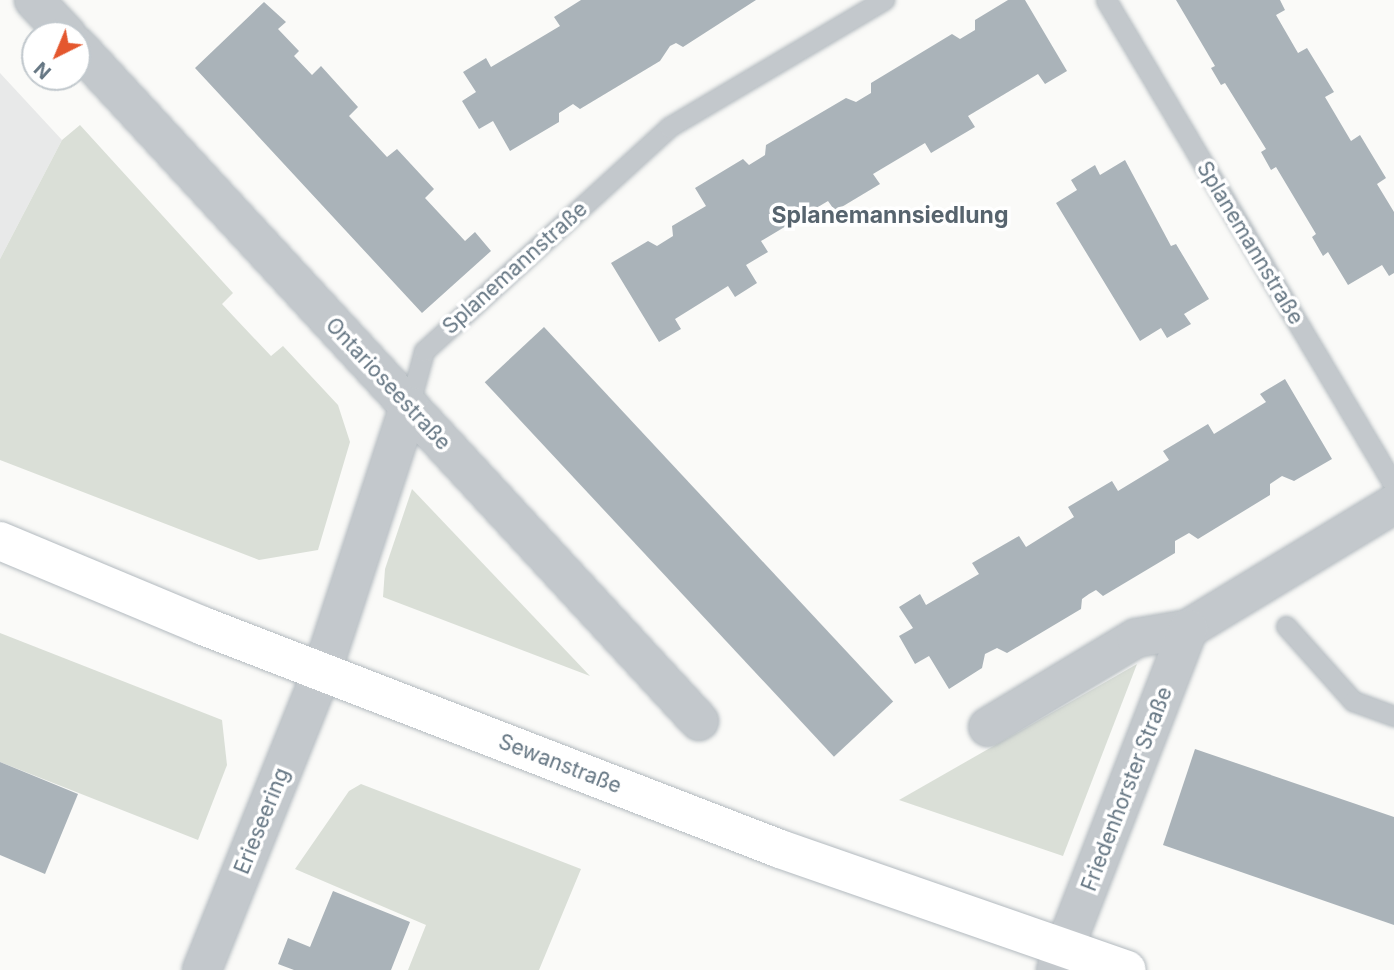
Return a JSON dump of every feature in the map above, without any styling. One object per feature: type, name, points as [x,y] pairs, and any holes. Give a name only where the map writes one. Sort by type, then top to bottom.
[{"type":"street","points":[[34,0],[54,21]]},
{"type":"street","name":"Ontarioseestraße","points":[[91,61],[699,721]]},
{"type":"street","name":"Splanemannstraße","points":[[322,671],[409,406]]},
{"type":"street","points":[[988,727],[1136,638],[1188,629],[1394,504]]},
{"type":"street","name":"Sewanstraße","points":[[0,541],[322,671],[1061,959],[1127,970]]},
{"type":"street","name":"Friedenhorster Straße","points":[[1061,959],[1188,629]]},
{"type":"street","name":"Erieseering","points":[[202,970],[322,671]]},
{"type":"lane","name":"Splanemannstraße","points":[[409,406],[424,351],[669,127],[884,0]]},
{"type":"lane","name":"Splanemannstraße","points":[[1106,0],[1394,485]]},
{"type":"lane","points":[[1286,626],[1353,701],[1394,716]]},
{"type":"shaded area","points":[[0,73],[62,140],[0,259]]},
{"type":"shaded area","points":[[80,125],[233,293],[222,304],[271,356],[283,346],[338,405],[350,442],[318,550],[259,560],[0,460],[0,259],[62,140]]},
{"type":"shaded area","points":[[412,489],[590,676],[383,597],[385,569]]},
{"type":"shaded area","points":[[0,633],[222,720],[227,765],[198,840],[0,762]]},
{"type":"shaded area","points":[[1137,664],[1063,856],[899,800]]},
{"type":"shaded area","points":[[361,784],[581,869],[539,970],[408,970],[426,925],[295,869],[349,791]]},
{"type":"building","points":[[581,0],[756,0],[683,47],[676,43],[670,46],[660,61],[580,109],[573,104],[559,113],[559,122],[510,151],[493,121],[479,129],[462,101],[476,92],[463,72],[486,58],[491,67],[560,26],[554,17]]},
{"type":"building","points":[[1008,0],[1025,0],[1067,71],[1045,84],[1038,74],[968,116],[975,127],[931,153],[925,143],[873,174],[880,184],[835,211],[828,201],[761,241],[768,252],[746,265],[757,283],[735,297],[728,286],[675,319],[681,329],[659,342],[611,263],[648,241],[657,246],[673,236],[672,226],[706,206],[695,188],[743,159],[749,165],[765,155],[766,145],[846,98],[856,102],[871,93],[871,83],[952,34],[960,39],[975,30],[975,20]]},
{"type":"building","points":[[1176,0],[1280,0],[1285,10],[1276,15],[1298,53],[1307,48],[1334,92],[1325,97],[1351,141],[1360,135],[1386,178],[1377,184],[1394,212],[1394,273],[1389,276],[1382,265],[1348,285],[1328,252],[1323,256],[1312,237],[1316,234],[1276,167],[1271,170],[1261,152],[1266,149],[1225,83],[1221,85],[1211,68],[1215,66]]},
{"type":"building","points":[[264,2],[286,22],[278,29],[299,51],[294,56],[312,75],[321,66],[358,107],[349,116],[387,157],[397,149],[434,189],[425,198],[465,241],[475,232],[491,251],[422,313],[195,68]]},
{"type":"building","points":[[1125,160],[1171,246],[1176,244],[1209,299],[1184,314],[1191,324],[1167,338],[1161,328],[1140,341],[1056,203],[1077,190],[1071,180],[1095,165],[1100,175]]},
{"type":"building","points":[[544,327],[893,701],[834,757],[485,382]]},
{"type":"building","points":[[1285,379],[1332,459],[1294,481],[1282,476],[1270,484],[1270,495],[1198,539],[1189,533],[1175,541],[1175,553],[1103,596],[1096,590],[1089,594],[1082,599],[1081,609],[1007,653],[997,648],[985,654],[982,668],[949,689],[929,656],[915,664],[899,636],[913,628],[899,607],[920,594],[926,605],[979,574],[972,563],[1019,536],[1026,547],[1074,517],[1068,507],[1112,481],[1118,491],[1169,460],[1163,451],[1208,424],[1214,434],[1266,402],[1260,394]]},
{"type":"building","points":[[1195,749],[1394,817],[1394,925],[1163,845]]},
{"type":"building","points":[[0,762],[78,794],[45,874],[0,855]]},
{"type":"building","points":[[333,891],[410,922],[391,970],[294,970],[278,964],[288,938],[310,947]]},
{"type":"district","name":"Splanemannsiedlung","points":[[890,215]]}]
